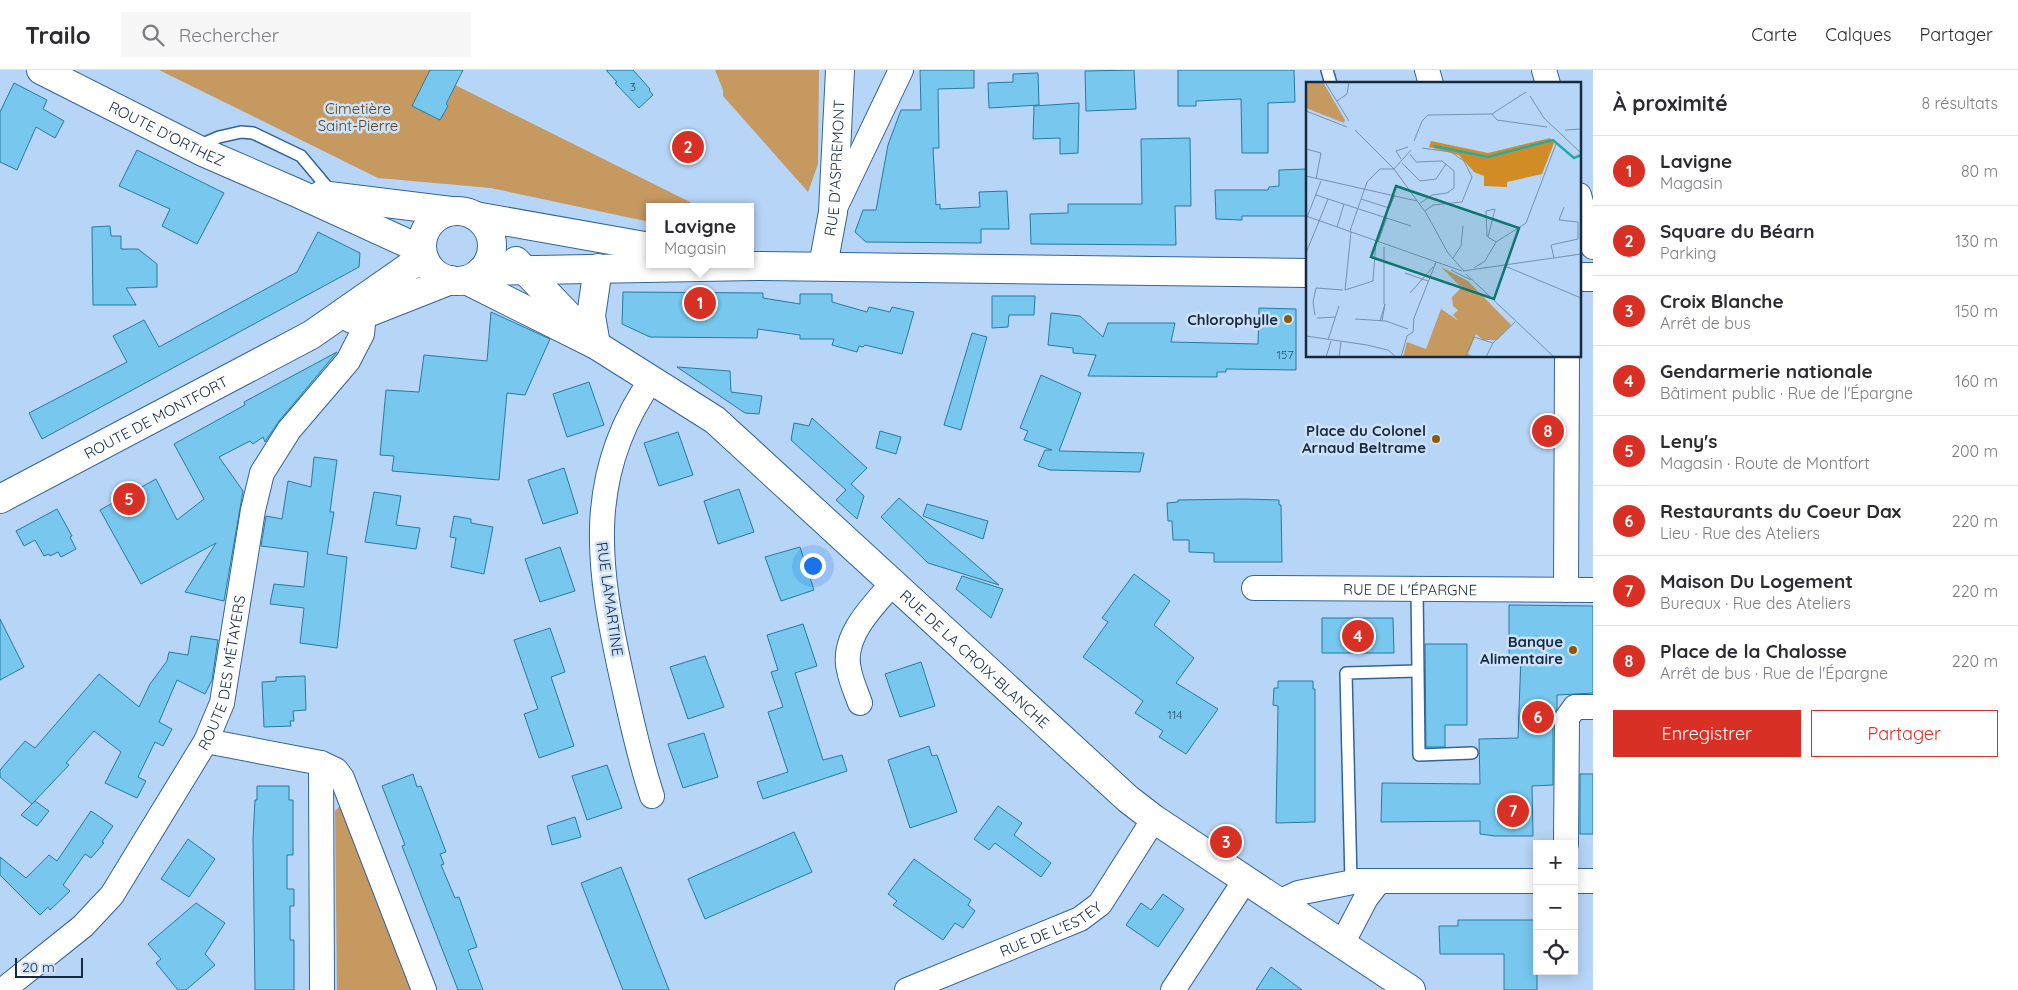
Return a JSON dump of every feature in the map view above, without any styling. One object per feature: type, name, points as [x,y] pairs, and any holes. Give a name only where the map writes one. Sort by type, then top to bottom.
[{"type":"main road","name":"ROUTE D'ORTHEZ","points":[[41,70],[194,147],[295,192],[423,254]]},
{"type":"main road","name":"RUE D'ASPREMONT","points":[[823,266],[833,212],[840,70]]},
{"type":"main road","name":"ROUTE D'ORTHEZ","points":[[295,192],[335,196],[472,221],[646,246]]},
{"type":"main road","points":[[423,254],[423,236],[427,227],[442,214],[472,221],[491,251],[487,264],[466,277]]},
{"type":"main road","name":"RUE DE LA CROIX-BLANCHE","points":[[472,221],[524,270],[596,345]]},
{"type":"main road","name":"RUE DE LA CROIX-BLANCHE","points":[[423,254],[429,267],[437,275],[466,277],[596,345],[716,420],[892,584],[1128,799],[1154,819],[1411,990]]},
{"type":"main road","name":"ROUTE DE MONTFORT","points":[[311,335],[423,254]]},
{"type":"main road","points":[[754,265],[1306,273]]},
{"type":"main road","points":[[466,277],[524,270],[646,267]]},
{"type":"main road","points":[[596,345],[591,316],[598,268]]},
{"type":"main road","points":[[1580,276],[1593,277]]},
{"type":"main road","name":"ROUTE DE MONTFORT","points":[[0,499],[311,335],[466,277]]},
{"type":"street","points":[[833,212],[901,70]]},
{"type":"street","points":[[1580,200],[1587,237]]},
{"type":"street","name":"ROUTE DES MÉTAYERS","points":[[3,990],[83,926],[112,895],[206,741],[222,702],[250,528],[262,473],[289,430],[348,362],[362,334],[364,315]]},
{"type":"street","points":[[1566,590],[1567,358]]},
{"type":"street","name":"RUE LAMARTINE","points":[[652,379],[624,428],[608,473],[601,528],[601,554],[616,651],[641,764],[652,796]]},
{"type":"street","points":[[860,703],[848,668],[850,638],[864,617],[892,584]]},
{"type":"street","name":"RUE DE L'ÉPARGNE","points":[[1254,588],[1593,590]]},
{"type":"street","points":[[1566,840],[1567,718],[1575,708],[1593,707]]},
{"type":"street","points":[[206,741],[321,763],[336,770],[342,778],[424,990]]},
{"type":"street","points":[[321,763],[322,990]]},
{"type":"street","name":"RUE DE L'ESTEY","points":[[907,990],[1080,919],[1100,904],[1154,819]]},
{"type":"street","points":[[1173,990],[1246,879]]},
{"type":"street","points":[[1342,944],[1366,898],[1379,881]]},
{"type":"street","points":[[1578,881],[1593,881]]},
{"type":"street","points":[[1279,902],[1298,893],[1351,882],[1533,882]]},
{"type":"lane","points":[[194,147],[219,137],[242,132],[253,132],[301,156],[335,196]]},
{"type":"lane","points":[[1417,589],[1419,755],[1472,753]]},
{"type":"lane","points":[[1351,882],[1346,673],[1417,671]]},
{"type":"green space","name":"Cimetière Saint-Pierre","points":[[159,70],[430,70],[412,106],[440,120],[455,85],[692,203],[646,203],[646,221],[491,188],[378,178]]},
{"type":"green space","points":[[715,70],[819,70],[818,164],[808,192],[723,96],[723,90]]},
{"type":"green space","points":[[340,806],[345,809],[415,990],[337,990],[335,811]]},
{"type":"building","points":[[430,70],[463,70],[440,120],[412,106]]},
{"type":"building","points":[[606,70],[633,70],[653,95],[639,108],[615,83],[617,82]]},
{"type":"building","points":[[920,70],[974,70],[974,88],[938,89],[939,148],[933,148],[936,205],[940,204],[940,209],[980,207],[979,192],[1007,191],[1009,229],[981,229],[981,243],[866,242],[855,232],[863,210],[876,210],[888,145],[901,110],[921,110]]},
{"type":"building","points":[[1134,70],[1136,109],[1086,111],[1085,71]]},
{"type":"building","points":[[1178,70],[1294,70],[1295,102],[1268,103],[1268,153],[1242,153],[1241,99],[1196,101],[1196,106],[1178,106]]},
{"type":"building","points":[[1038,73],[1039,105],[989,108],[988,83],[1013,82],[1013,74]]},
{"type":"building","points":[[14,83],[47,100],[43,109],[64,121],[55,138],[36,127],[17,170],[0,162],[0,112]]},
{"type":"building","points":[[1079,103],[1078,153],[1060,154],[1060,138],[1033,139],[1034,106]]},
{"type":"building","points":[[1190,138],[1191,206],[1175,206],[1176,245],[1031,244],[1030,214],[1068,213],[1068,204],[1142,204],[1141,139]]},
{"type":"building","points":[[137,150],[224,193],[197,244],[162,226],[170,209],[119,186]]},
{"type":"building","points":[[1306,169],[1306,216],[1242,216],[1242,220],[1216,219],[1215,190],[1268,190],[1269,187],[1279,186],[1279,170]]},
{"type":"building","points":[[110,226],[111,236],[121,236],[121,249],[138,249],[157,264],[157,287],[126,288],[136,305],[93,305],[92,227]]},
{"type":"building","points":[[318,232],[360,253],[359,267],[42,439],[29,413],[127,362],[113,336],[144,320],[159,347],[297,272]]},
{"type":"building","points":[[623,292],[763,293],[763,298],[800,304],[800,294],[832,294],[832,302],[867,312],[869,307],[890,312],[892,307],[914,312],[902,354],[865,345],[863,347],[859,346],[857,352],[832,345],[834,339],[800,339],[800,335],[758,329],[757,338],[650,337],[622,324]]},
{"type":"building","points":[[992,296],[1035,296],[1034,315],[1009,315],[1008,327],[992,328]]},
{"type":"building","points":[[1259,308],[1296,309],[1296,370],[1226,369],[1226,372],[1217,372],[1217,377],[1088,376],[1096,355],[1073,353],[1073,348],[1048,345],[1051,313],[1080,316],[1103,337],[1108,323],[1175,323],[1171,342],[1258,344]]},
{"type":"building","points":[[491,312],[550,339],[525,395],[507,393],[499,480],[392,471],[394,456],[380,455],[386,390],[419,392],[424,355],[487,361]]},
{"type":"building","points":[[972,333],[987,337],[961,430],[944,425]]},
{"type":"building","points":[[337,352],[279,421],[265,442],[263,437],[253,444],[250,441],[219,457],[243,491],[224,601],[185,592],[216,543],[141,584],[100,510],[156,479],[177,520],[204,499],[174,444],[245,405],[244,402]]},
{"type":"building","points":[[677,367],[730,371],[731,392],[762,396],[759,414],[745,413]]},
{"type":"building","points":[[1041,375],[1081,393],[1059,451],[1144,453],[1140,472],[1050,470],[1038,466],[1045,450],[1052,450],[1024,440],[1028,431],[1020,428]]},
{"type":"building","points":[[589,382],[604,425],[567,437],[553,394]]},
{"type":"building","points":[[812,418],[867,468],[851,484],[864,496],[857,519],[836,500],[846,490],[791,440],[794,423],[809,426]]},
{"type":"building","points":[[880,431],[901,437],[896,454],[876,448]]},
{"type":"building","points":[[678,432],[693,475],[659,486],[644,443]]},
{"type":"building","points":[[314,457],[337,460],[330,512],[334,512],[327,554],[347,557],[337,648],[300,643],[304,608],[270,604],[274,584],[304,587],[308,552],[261,546],[266,516],[282,519],[288,481],[311,487]]},
{"type":"building","points":[[564,468],[578,513],[543,524],[528,480]]},
{"type":"building","points":[[739,489],[754,532],[718,544],[704,501]]},
{"type":"building","points":[[374,492],[401,496],[396,525],[420,528],[416,549],[365,542]]},
{"type":"building","points":[[899,498],[999,585],[928,563],[881,517]]},
{"type":"building","points":[[1178,500],[1279,500],[1279,505],[1281,505],[1282,562],[1214,562],[1214,553],[1189,552],[1189,540],[1173,540],[1172,521],[1168,521],[1167,503],[1178,502]]},
{"type":"building","points":[[927,504],[988,521],[983,539],[923,516]]},
{"type":"building","points":[[57,509],[72,536],[70,537],[76,549],[61,557],[58,552],[50,556],[49,554],[44,556],[35,540],[24,546],[16,531]]},
{"type":"building","points":[[454,516],[471,519],[471,523],[493,527],[484,574],[451,567],[456,538],[450,537]]},
{"type":"building","points":[[560,547],[575,591],[540,602],[525,559]]},
{"type":"building","points":[[800,547],[814,590],[781,601],[765,557]]},
{"type":"building","points":[[1134,574],[1170,601],[1154,625],[1194,658],[1176,683],[1218,709],[1186,754],[1159,737],[1163,731],[1135,713],[1143,701],[1083,657],[1108,622],[1102,618]]},
{"type":"building","points":[[962,576],[1003,589],[991,618],[956,589]]},
{"type":"building","points":[[1509,605],[1593,606],[1593,693],[1557,695],[1557,708],[1553,718],[1553,785],[1532,786],[1533,836],[1480,834],[1480,821],[1381,822],[1382,783],[1480,784],[1479,739],[1518,738],[1521,656],[1509,656]]},
{"type":"building","points":[[1322,618],[1393,618],[1394,653],[1322,653]]},
{"type":"building","points":[[0,619],[24,667],[0,680]]},
{"type":"building","points":[[803,624],[817,666],[795,673],[823,760],[842,755],[847,771],[763,799],[757,782],[788,772],[768,712],[783,707],[771,672],[778,670],[767,635]]},
{"type":"building","points":[[550,628],[565,672],[551,677],[574,746],[539,758],[524,714],[538,709],[514,640]]},
{"type":"building","points":[[191,636],[218,640],[212,680],[205,694],[177,680],[159,722],[172,729],[163,746],[155,742],[138,777],[146,781],[137,798],[105,783],[121,752],[94,731],[66,763],[69,765],[32,804],[0,777],[0,770],[25,741],[35,748],[99,674],[139,707],[150,684],[167,661],[169,652],[188,655]]},
{"type":"building","points":[[1425,644],[1467,644],[1467,725],[1445,725],[1445,747],[1426,747]]},
{"type":"building","points":[[705,656],[724,707],[688,719],[670,667]]},
{"type":"building","points":[[921,662],[935,706],[900,717],[885,674]]},
{"type":"building","points":[[305,676],[306,710],[293,711],[294,721],[290,721],[291,726],[264,727],[262,682],[276,681],[276,677]]},
{"type":"building","points":[[1278,681],[1313,681],[1313,689],[1315,689],[1315,822],[1276,823],[1278,706],[1273,705],[1274,688],[1278,688]]},
{"type":"building","points":[[704,733],[718,777],[683,788],[668,744]]},
{"type":"building","points":[[929,746],[932,756],[937,755],[957,812],[910,828],[888,760]]},
{"type":"building","points":[[607,765],[622,808],[587,820],[572,776]]},
{"type":"building","points":[[413,774],[417,787],[421,786],[446,852],[440,854],[444,864],[441,865],[455,898],[459,897],[477,947],[468,950],[483,990],[458,990],[402,846],[405,845],[382,786]]},
{"type":"building","points":[[1580,774],[1593,774],[1593,834],[1580,834]]},
{"type":"building","points":[[257,786],[289,786],[289,800],[293,800],[293,855],[287,855],[287,889],[294,889],[294,906],[290,906],[290,940],[294,940],[294,990],[255,990],[253,838]]},
{"type":"building","points":[[35,801],[49,811],[37,826],[21,815]]},
{"type":"building","points":[[998,806],[1022,823],[1014,835],[1051,863],[1041,877],[995,843],[989,850],[974,839]]},
{"type":"building","points":[[91,811],[113,826],[102,842],[104,843],[91,858],[85,854],[63,885],[70,891],[50,910],[48,907],[40,915],[0,875],[0,857],[26,878],[49,855],[57,861]]},
{"type":"building","points":[[575,817],[581,837],[552,845],[547,826]]},
{"type":"building","points":[[794,832],[812,872],[705,919],[688,879]]},
{"type":"building","points":[[188,839],[215,859],[189,897],[161,879]]},
{"type":"building","points":[[914,859],[971,900],[968,905],[975,911],[963,928],[955,923],[943,940],[893,905],[897,901],[888,894]]},
{"type":"building","points":[[621,867],[669,990],[623,990],[581,883]]},
{"type":"building","points":[[1163,894],[1184,909],[1158,947],[1126,925],[1141,903],[1151,910]]},
{"type":"building","points":[[196,903],[225,923],[205,954],[215,965],[186,990],[178,990],[156,963],[161,959],[148,944]]},
{"type":"building","points":[[1458,920],[1533,920],[1533,975],[1537,975],[1537,990],[1504,990],[1504,954],[1440,954],[1439,926],[1458,926]]},
{"type":"building","points":[[1271,967],[1302,990],[1256,990]]},
{"type":"place","name":"Square du Béarn","points":[[688,147]]},
{"type":"place","name":"Lavigne","points":[[700,303]]},
{"type":"place","name":"Chlorophylle","points":[[1288,319]]},
{"type":"place","name":"Place de la Chalosse","points":[[1548,431]]},
{"type":"place","name":"Place du Colonel Arnaud Beltrame","points":[[1436,439]]},
{"type":"place","name":"Leny's","points":[[129,499]]},
{"type":"place","name":"Gendarmerie nationale","points":[[1358,636]]},
{"type":"place","name":"Banque Alimentaire","points":[[1573,650]]},
{"type":"place","name":"Restaurants du Coeur Dax","points":[[1538,717]]},
{"type":"place","name":"Maison Du Logement","points":[[1513,811]]},
{"type":"place","name":"Croix Blanche","points":[[1226,842]]}]
